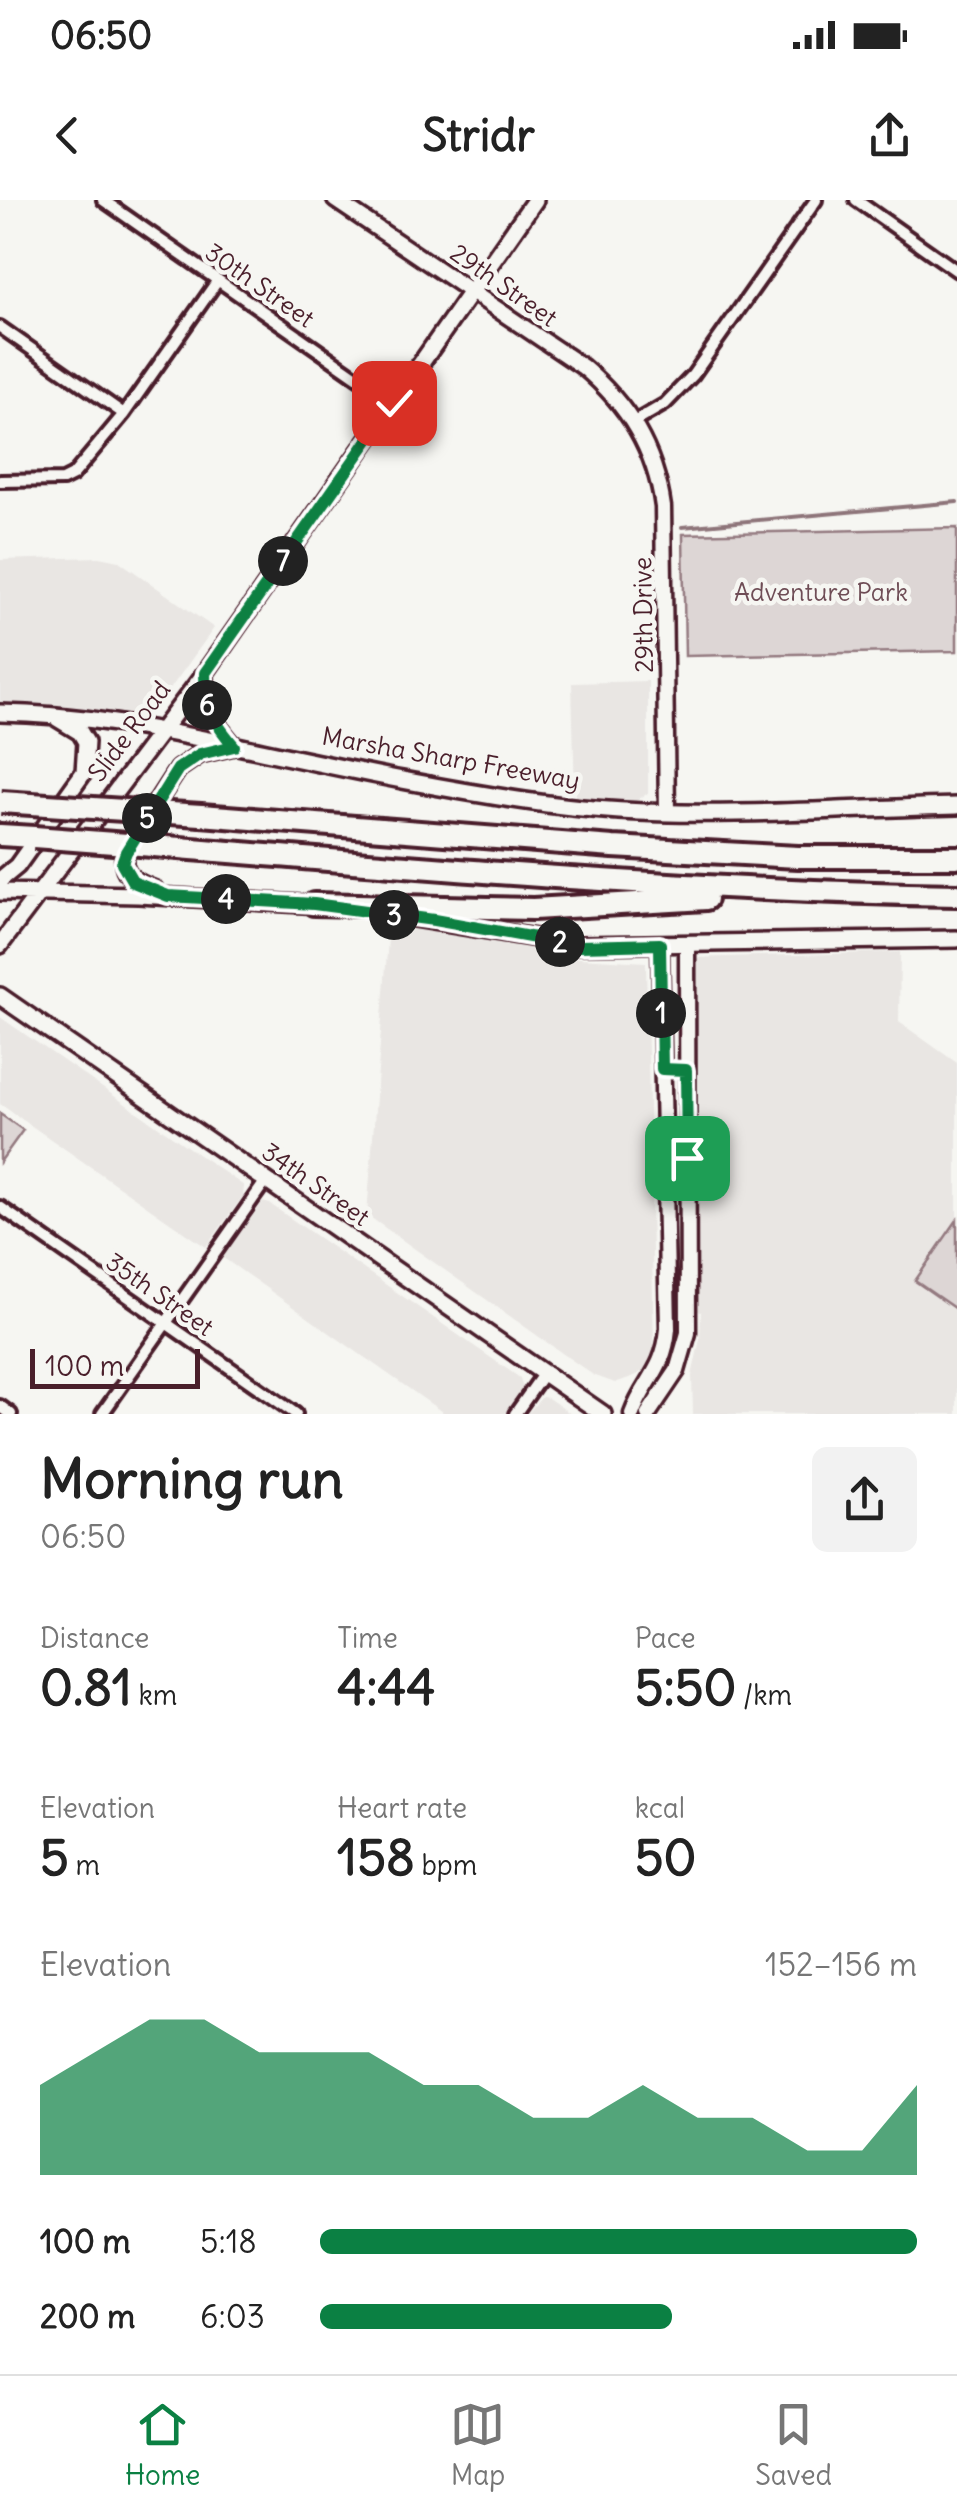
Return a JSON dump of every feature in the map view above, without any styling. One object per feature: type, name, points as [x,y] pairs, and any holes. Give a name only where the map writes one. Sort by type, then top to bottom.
[{"type":"highway","points":[[0,802],[613,847],[798,857],[957,857]]},
{"type":"highway","points":[[0,835],[575,880],[803,893],[957,896]]},
{"type":"highway","points":[[314,904],[533,909],[803,893]]},
{"type":"main road","name":"Slide Road","points":[[0,944],[205,673],[535,200]]},
{"type":"main road","points":[[168,896],[133,882],[122,863],[178,769],[200,754],[234,746],[212,719],[205,700],[205,673]]},
{"type":"main road","name":"Marsha Sharp Freeway","points":[[0,713],[48,714],[162,729],[552,805],[667,812],[957,806]]},
{"type":"main road","points":[[0,880],[17,866],[84,772],[86,742],[80,732],[48,714]]},
{"type":"main road","points":[[0,892],[314,904],[580,946],[957,939]]},
{"type":"main road","name":"34th Street","points":[[0,996],[603,1414]]},
{"type":"street","name":"30th Street","points":[[103,200],[394,403]]},
{"type":"street","name":"29th Street","points":[[335,200],[583,367],[610,391],[634,422]]},
{"type":"street","points":[[634,422],[666,404],[693,375],[816,200]]},
{"type":"street","points":[[856,200],[957,271]]},
{"type":"street","points":[[0,481],[63,480],[73,475],[124,414],[218,280]]},
{"type":"street","points":[[0,327],[124,414]]},
{"type":"street","name":"29th Drive","points":[[634,422],[654,467],[662,507],[667,812]]},
{"type":"street","points":[[632,1414],[657,1371],[666,1349],[668,1329],[660,944]]},
{"type":"street","points":[[648,1414],[677,1371],[688,1333],[688,944]]},
{"type":"street","points":[[662,1069],[686,1070]]},
{"type":"street","points":[[102,1414],[267,1180]]},
{"type":"street","name":"35th Street","points":[[0,1207],[296,1414]]},
{"type":"street","points":[[515,1414],[544,1373]]},
{"type":"street","points":[[0,1406],[11,1414]]},
{"type":"shaded area","points":[[99,557],[119,561],[214,628],[168,692],[144,717],[0,703],[0,560]]},
{"type":"shaded area","points":[[648,681],[648,793],[636,801],[575,798],[572,683]]},
{"type":"shaded area","points":[[389,926],[464,935],[579,958],[646,962],[654,1348],[645,1369],[637,1375],[615,1383],[593,1375],[367,1215]]},
{"type":"shaded area","points":[[900,952],[899,1022],[957,1063],[957,1414],[693,1414],[692,1376],[701,1312],[697,1290],[693,958]]},
{"type":"shaded area","points":[[0,1017],[244,1186],[243,1196],[206,1247],[0,1104]]},
{"type":"shaded area","points":[[263,1202],[520,1378],[523,1388],[505,1414],[445,1414],[222,1257]]},
{"type":"shaded area","points":[[542,1397],[548,1398],[571,1414],[527,1414]]},
{"type":"green space","name":"Adventure Park","points":[[957,528],[957,651],[685,656],[683,534]]},
{"type":"green space","points":[[0,1114],[23,1130],[0,1162]]},
{"type":"green space","points":[[957,1220],[957,1310],[915,1281]]},
{"type":"waterway","points":[[682,527],[957,502]]},
{"type":"route","points":[[394,403],[205,673],[205,700],[212,719],[234,746],[200,754],[178,769],[122,863],[133,882],[168,896],[314,904],[580,946],[660,944],[662,1069],[686,1070],[687,1158]]}]
